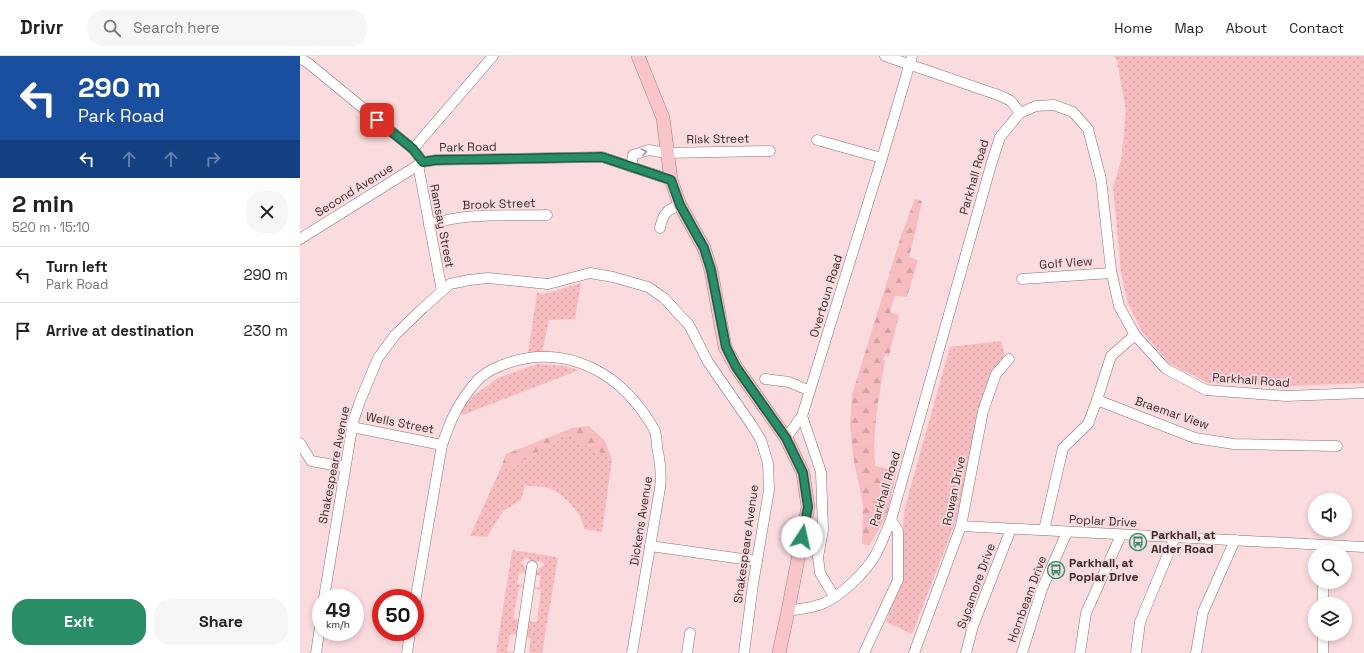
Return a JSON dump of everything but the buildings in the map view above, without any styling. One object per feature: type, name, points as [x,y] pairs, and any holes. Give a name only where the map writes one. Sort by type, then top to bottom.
[{"type":"main road","points":[[638,56],[663,118],[666,153],[671,180],[680,205],[704,248],[711,270],[726,347],[736,367],[786,438],[803,473],[808,507],[779,653]]},
{"type":"street","points":[[413,149],[493,56]]},
{"type":"street","points":[[885,56],[910,60],[1012,101],[1020,113]]},
{"type":"street","points":[[307,59],[413,149],[420,164]]},
{"type":"street","name":"Overtoun Road","points":[[786,438],[802,416],[882,158],[910,60]]},
{"type":"street","name":"Parkhall Road","points":[[788,611],[823,604],[847,587],[861,574],[876,554],[891,520],[1000,137],[1020,113],[1036,106],[1054,105],[1074,112],[1088,129],[1101,179],[1111,273],[1120,306],[1135,334],[1166,368],[1206,390],[1286,396],[1364,393]]},
{"type":"street","points":[[817,140],[882,158]]},
{"type":"street","name":"Risk Street","points":[[631,166],[633,155],[649,150],[666,153],[770,151]]},
{"type":"street","name":"Park Road","points":[[420,164],[436,160],[602,157],[671,180]]},
{"type":"street","name":"Ramsay Street","points":[[420,164],[429,225],[442,291]]},
{"type":"street","name":"Second Avenue","points":[[300,239],[420,164]]},
{"type":"street","points":[[660,228],[662,217],[671,208],[680,205]]},
{"type":"street","name":"Brook Street","points":[[429,225],[443,220],[471,216],[547,215]]},
{"type":"street","name":"Shakespeare Avenue","points":[[325,589],[352,428],[360,401],[378,358],[395,335],[450,284],[488,278],[548,284],[590,273],[613,277],[648,287],[664,298],[689,325],[708,362],[751,424],[760,440],[768,463],[769,490],[753,584],[744,653]]},
{"type":"street","name":"Golf View","points":[[1022,279],[1111,273]]},
{"type":"street","points":[[1044,530],[1063,448],[1088,424],[1111,356],[1135,334]]},
{"type":"street","name":"Dickens Avenue","points":[[417,589],[442,445],[450,420],[461,401],[481,377],[500,366],[523,358],[540,356],[555,357],[576,362],[597,371],[622,387],[642,412],[655,432],[662,472],[632,653]]},
{"type":"street","name":"Rowan Drive","points":[[914,653],[961,526],[983,411],[996,374],[1010,359]]},
{"type":"street","points":[[765,379],[789,382],[810,391]]},
{"type":"street","name":"Braemar View","points":[[1097,400],[1195,438],[1234,444],[1337,446]]},
{"type":"street","points":[[802,416],[821,472],[823,530],[818,558],[820,573],[834,596]]},
{"type":"street","name":"Wells Street","points":[[352,428],[442,445]]},
{"type":"street","points":[[300,443],[311,461],[345,467]]},
{"type":"street","points":[[864,653],[898,580],[898,531],[891,520]]},
{"type":"street","name":"Poplar Drive","points":[[961,526],[1235,540],[1308,547]]},
{"type":"street","name":"Sycamore Drive","points":[[966,653],[973,626],[1011,529]]},
{"type":"street","name":"Hornbeam Drive","points":[[1022,653],[1042,589],[1067,532]]},
{"type":"street","points":[[1080,653],[1086,613],[1121,535]]},
{"type":"street","points":[[1136,653],[1140,622],[1175,538]]},
{"type":"street","points":[[1196,653],[1203,612],[1235,540]]},
{"type":"street","points":[[650,546],[757,561]]},
{"type":"street","name":"Poplar Drive","points":[[1352,547],[1364,547]]},
{"type":"street","points":[[519,653],[532,566]]},
{"type":"street","points":[[687,653],[690,632]]},
{"type":"street","points":[[316,653],[318,641]]},
{"type":"street","points":[[407,653],[409,641]]},
{"type":"street","points":[[1323,641],[1323,653]]},
{"type":"green space","points":[[1114,56],[1364,56],[1364,383],[1288,386],[1208,383],[1170,364],[1143,333],[1128,304],[1121,272],[1113,187],[1121,161],[1126,111],[1117,61]]},
{"type":"green space","points":[[915,199],[922,201],[909,257],[918,260],[907,297],[895,296],[890,312],[899,315],[889,356],[885,355],[883,359],[885,361],[878,400],[874,440],[875,466],[897,471],[886,517],[869,546],[862,544],[863,505],[853,456],[850,425],[852,395],[902,233]]},
{"type":"green space","points":[[581,283],[575,319],[549,320],[542,353],[528,353],[537,293],[544,294]]},
{"type":"green space","points":[[1001,341],[1005,355],[991,378],[973,438],[957,518],[912,634],[886,622],[902,577],[903,524],[905,507],[950,347]]},
{"type":"green space","points":[[537,364],[564,366],[579,370],[463,415],[460,413],[473,396],[498,378]]},
{"type":"green space","points":[[589,426],[605,441],[612,459],[567,434],[517,464],[500,470],[506,454],[572,428]]},
{"type":"green space","points":[[567,434],[612,459],[602,532],[584,529],[583,523],[576,510],[565,498],[553,490],[544,487],[525,486],[521,500],[503,511],[487,537],[470,536],[500,470],[517,464]]},
{"type":"green space","points":[[513,550],[558,558],[542,653],[529,653],[531,638],[525,637],[527,621],[537,622],[541,590],[532,588],[539,587],[541,576],[535,575],[538,569],[544,565],[542,561],[534,563],[526,557],[521,562],[528,574],[519,572],[517,584],[526,586],[526,588],[519,587],[513,618],[520,620],[518,635],[510,634],[507,651],[515,653],[496,653]]},
{"type":"place","name":"Parkhall, at Alder Road","points":[[1138,542]]},
{"type":"place","name":"Parkhall, at Poplar Drive","points":[[1056,570]]},
{"type":"route","points":[[377,120],[413,149],[423,162],[436,160],[602,157],[671,180],[680,205],[704,248],[711,270],[726,347],[736,367],[786,438],[803,473],[808,507],[802,537]]}]
